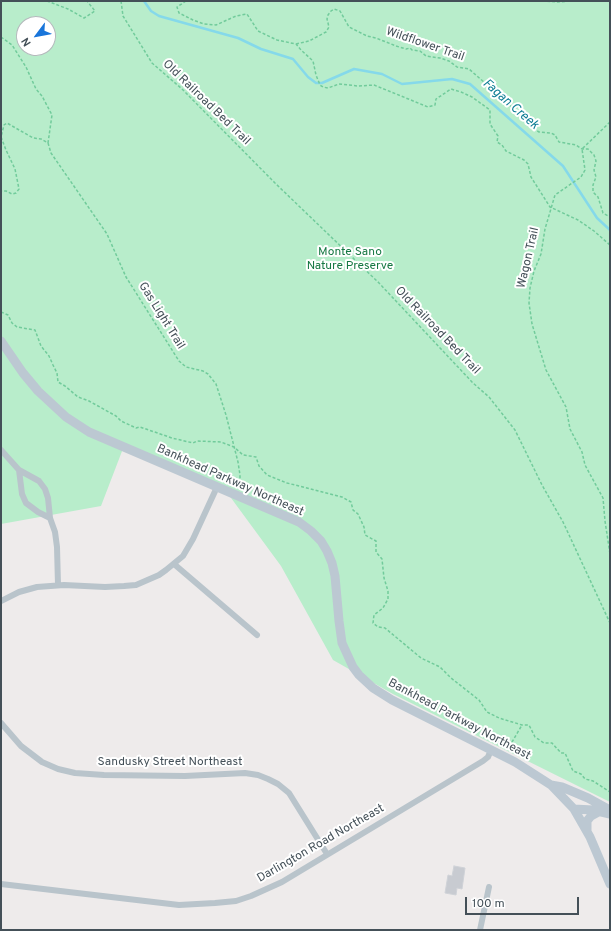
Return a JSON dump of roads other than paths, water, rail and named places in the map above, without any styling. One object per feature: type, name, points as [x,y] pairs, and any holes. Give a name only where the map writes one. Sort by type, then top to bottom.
[{"type":"street","name":"Bankhead Parkway Northeast","points":[[1,341],[23,373],[38,391],[66,417],[89,432],[299,522],[321,541],[327,551],[336,576],[342,643],[353,667],[359,675],[373,688],[392,700],[515,762],[550,785],[574,809],[587,830],[610,884]]},
{"type":"street","points":[[1,450],[19,470],[39,481],[45,488],[48,498],[50,518],[55,532],[58,585]]},
{"type":"street","points":[[19,470],[22,494],[26,503],[38,512],[50,518]]},
{"type":"street","points":[[1,601],[19,592],[37,586],[58,585],[105,587],[136,585],[159,575],[183,556],[193,539],[217,487]]},
{"type":"street","points":[[174,564],[258,635]]},
{"type":"street","name":"Sandusky Street Northeast","points":[[1,723],[26,750],[42,762],[58,769],[75,773],[104,775],[185,776],[245,773],[258,775],[278,784],[289,793],[327,854]]},
{"type":"street","name":"Darlington Road Northeast","points":[[1,884],[180,904],[236,901],[265,890],[327,854],[483,761],[493,751]]},
{"type":"street","points":[[550,785],[562,787],[588,798],[610,810]]},
{"type":"street","points":[[574,809],[577,803],[588,798]]},
{"type":"street","points":[[574,809],[582,808],[610,814]]},
{"type":"street","points":[[587,830],[587,821],[591,816],[600,812]]},
{"type":"street","points":[[480,930],[489,887]]},
{"type":"waterway","name":"Fagan Creek","points":[[144,1],[151,11],[159,16],[238,38],[261,49],[293,59],[308,77],[316,83],[322,83],[354,69],[382,74],[402,84],[452,79],[470,84],[563,166],[597,218],[610,230]]},
{"type":"park label","name":"Monte Sano Nature Preserve","points":[[350,260]]}]
